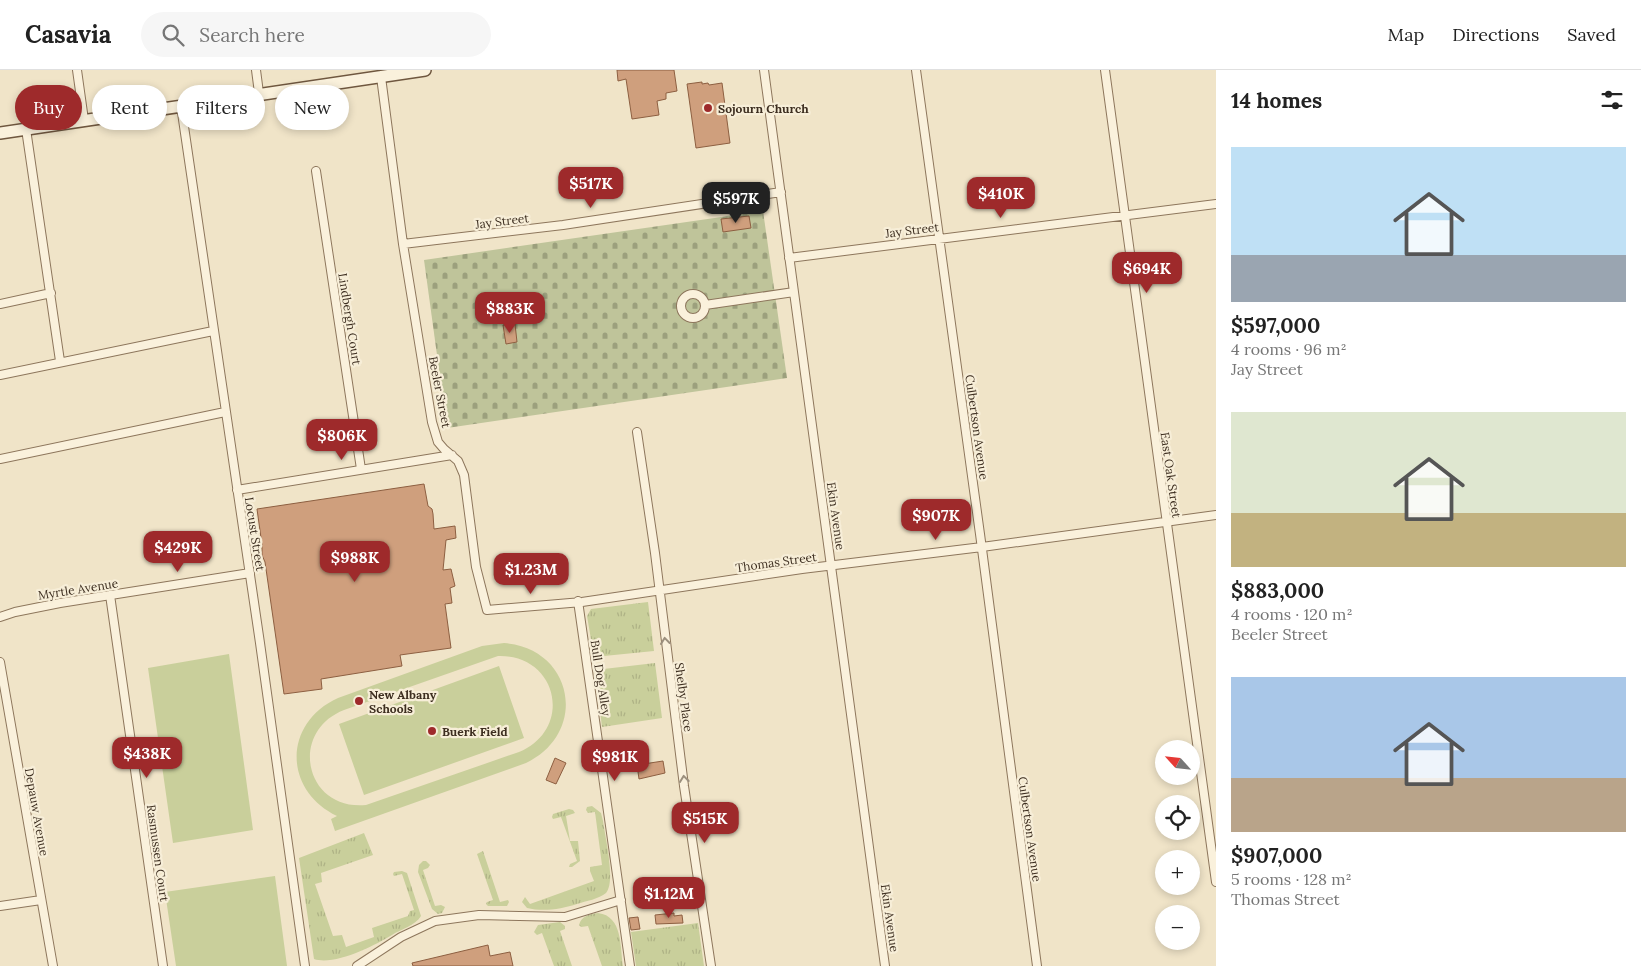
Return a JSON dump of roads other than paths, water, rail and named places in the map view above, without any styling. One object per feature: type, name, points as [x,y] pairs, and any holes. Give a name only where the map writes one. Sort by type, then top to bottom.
[{"type":"main road","points":[[265,92],[425,70]]},
{"type":"main road","points":[[84,120],[177,107]]},
{"type":"main road","points":[[0,133],[20,130]]},
{"type":"street","points":[[77,70],[84,120]]},
{"type":"street","points":[[256,70],[258,85]]},
{"type":"street","name":"Ekin Avenue","points":[[764,70],[885,966]]},
{"type":"street","name":"Culbertson Avenue","points":[[916,70],[982,547],[1037,966]]},
{"type":"street","name":"East Oak Street","points":[[1105,70],[1166,521],[1212,829],[1216,882]]},
{"type":"street","name":"Beeler Street","points":[[381,76],[403,244],[432,422],[438,442],[452,455],[461,467],[464,475],[476,567],[487,610],[578,601]]},
{"type":"street","points":[[26,130],[60,361]]},
{"type":"street","name":"Locust Street","points":[[184,130],[236,490],[250,573],[305,966]]},
{"type":"street","name":"Lindbergh Court","points":[[316,172],[361,469]]},
{"type":"street","name":"Jay Street","points":[[403,244],[563,225],[780,192]]},
{"type":"street","name":"Jay Street","points":[[790,258],[1216,204]]},
{"type":"street","points":[[705,305],[794,292]]},
{"type":"street","points":[[0,304],[51,294]]},
{"type":"street","points":[[0,375],[60,361],[213,331]]},
{"type":"street","points":[[0,459],[225,412]]},
{"type":"street","name":"Shelby Place","points":[[637,432],[684,786],[711,966]]},
{"type":"street","points":[[236,490],[452,455]]},
{"type":"street","name":"Thomas Street","points":[[578,601],[582,602],[1216,514]]},
{"type":"street","name":"Myrtle Avenue","points":[[0,616],[110,595],[250,573]]},
{"type":"street","name":"Rasmussen Court","points":[[110,595],[163,966]]},
{"type":"street","name":"Bull Dog Alley","points":[[578,601],[630,966]]},
{"type":"street","name":"Depauw Avenue","points":[[0,662],[52,966]]},
{"type":"street","points":[[0,716],[9,714]]},
{"type":"street","points":[[0,906],[41,900]]},
{"type":"street","points":[[357,966],[401,937],[434,922],[479,915],[565,917],[621,900]]},
{"type":"place","name":"Sojourn Church","points":[[708,108]]},
{"type":"place","name":"New Albany Schools","points":[[359,701]]},
{"type":"place","name":"Buerk Field","points":[[432,731]]}]
